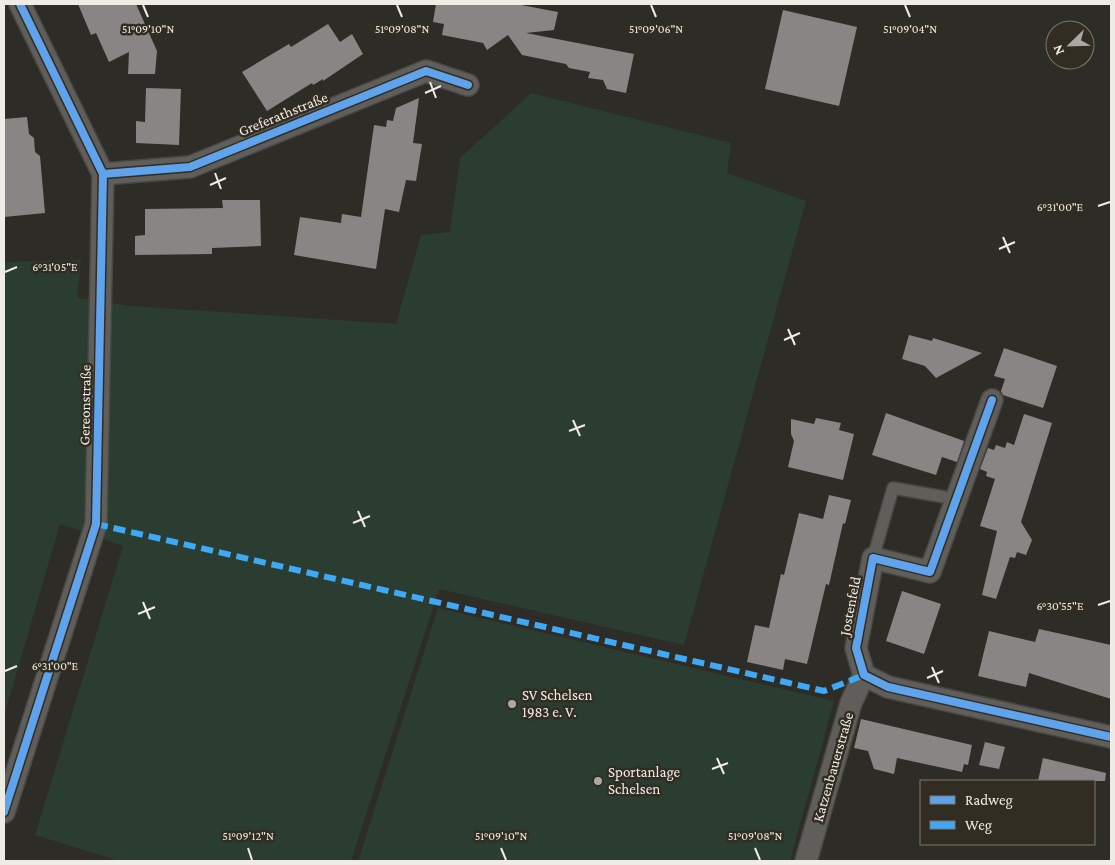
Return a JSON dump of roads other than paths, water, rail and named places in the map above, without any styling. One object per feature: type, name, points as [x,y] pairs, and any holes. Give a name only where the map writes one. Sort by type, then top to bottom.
[{"type":"street","name":"Gereonstraße","points":[[4,812],[96,524],[103,174],[20,4]]},
{"type":"street","name":"Greferathstraße","points":[[103,174],[190,167],[426,71],[468,85]]},
{"type":"street","points":[[873,558],[930,572],[992,400]]},
{"type":"street","name":"Jostenfeld","points":[[864,675],[856,648],[873,558]]},
{"type":"street","points":[[864,675],[888,687],[1111,737]]},
{"type":"street","name":"Katzenbauerstraße","points":[[806,861],[851,703],[864,675]]},
{"type":"lane","points":[[873,558],[893,488],[956,499]]},
{"type":"place","name":"SV Schelsen 1983 e. V.","points":[[512,704]]},
{"type":"place","name":"Sportanlage Schelsen","points":[[598,781]]}]
